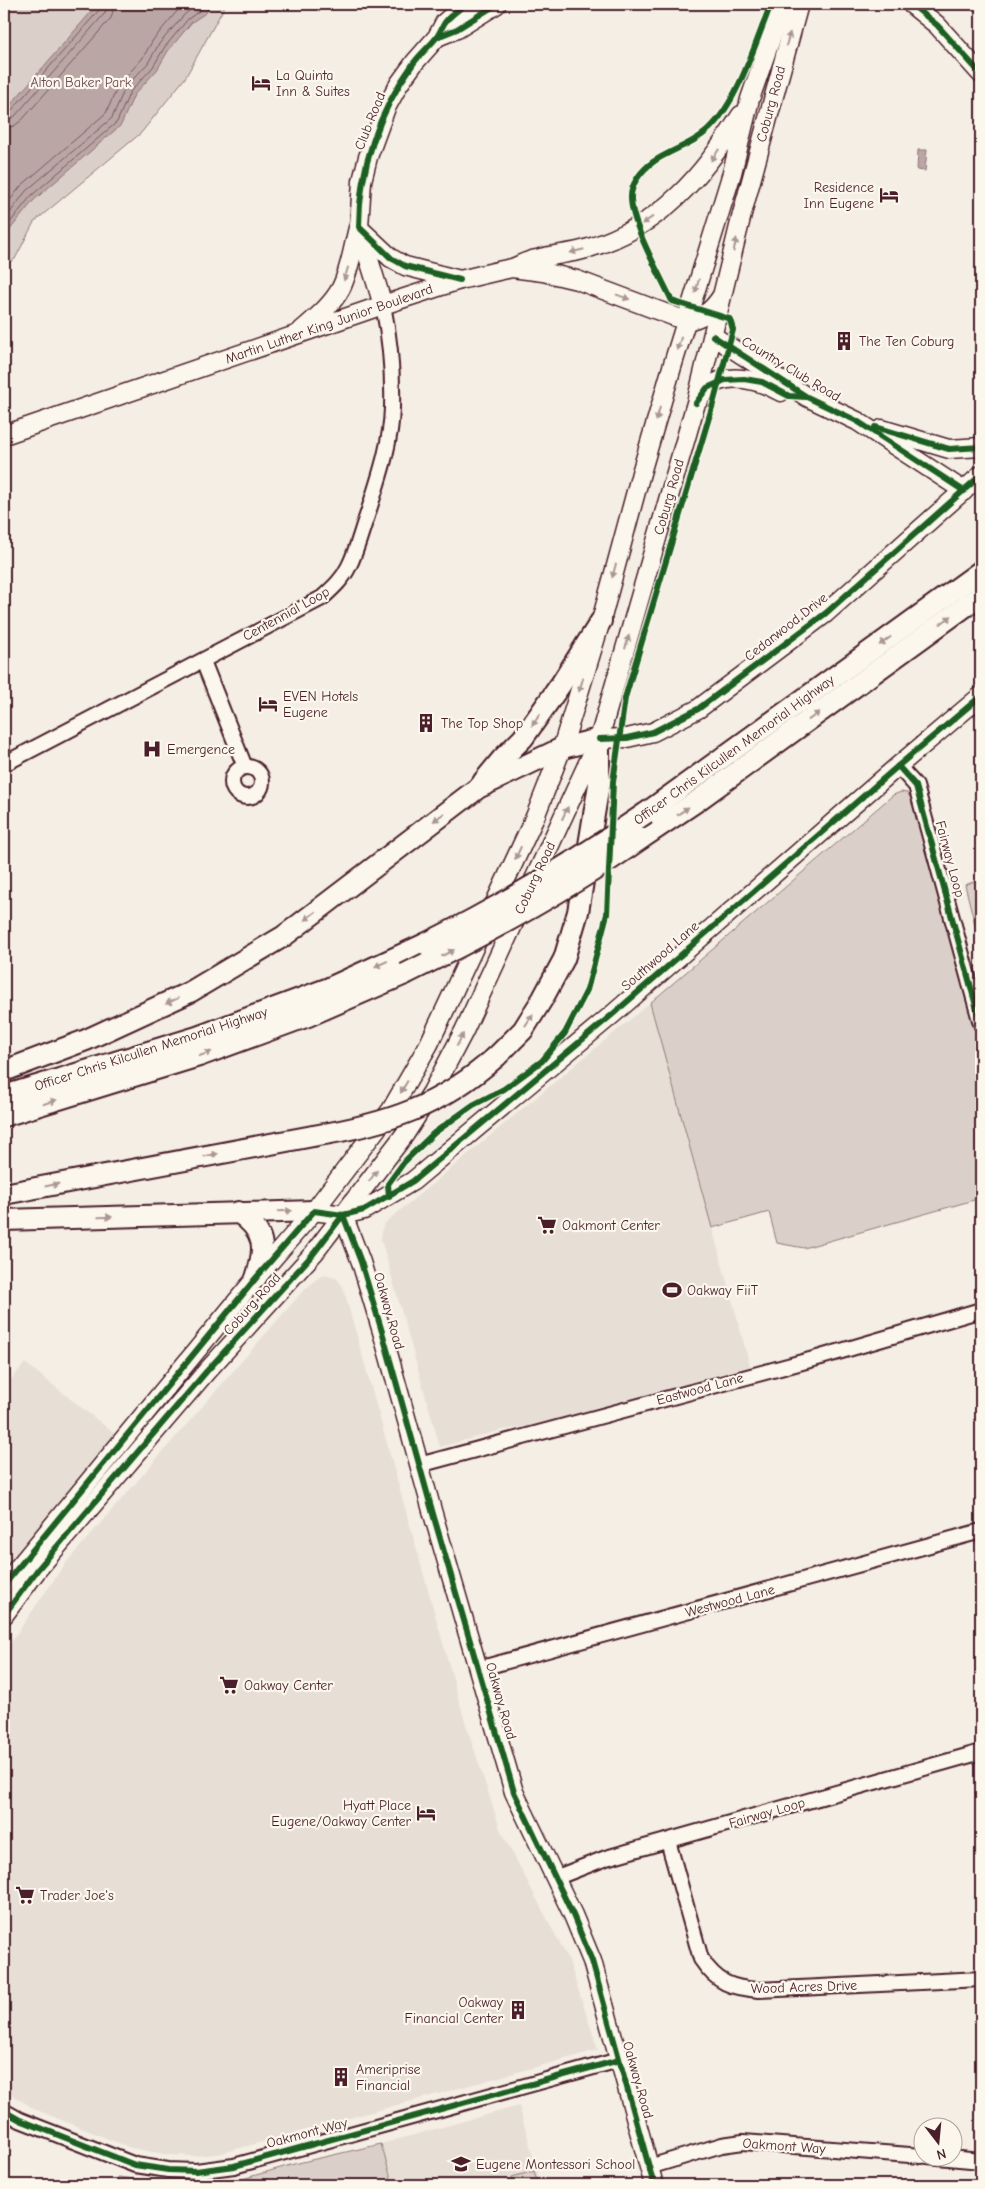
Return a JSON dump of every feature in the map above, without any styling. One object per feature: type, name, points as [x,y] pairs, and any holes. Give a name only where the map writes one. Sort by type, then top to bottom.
[{"type":"highway","name":"Officer Chris Kilcullen Memorial Highway","points":[[4,1096],[197,1037],[329,988],[425,944],[533,886],[646,813],[981,571]]},
{"type":"highway","name":"Officer Chris Kilcullen Memorial Highway","points":[[4,1116],[208,1053],[308,1016],[404,974],[495,928],[599,868],[704,796],[981,594]]},
{"type":"highway","points":[[4,1071],[86,1040],[190,992],[284,936],[503,767],[561,684],[601,621]]},
{"type":"highway","points":[[4,1194],[343,1131],[409,1113],[467,1081],[497,1056],[523,1030],[544,998],[564,958],[578,912],[599,784],[599,739],[562,748],[503,767]]},
{"type":"highway","points":[[4,1220],[314,1211]]},
{"type":"highway","points":[[238,1212],[256,1228],[263,1246],[262,1259],[256,1278]]},
{"type":"main road","name":"Club Road","points":[[383,305],[359,228],[362,181],[374,139],[386,108],[415,62],[437,37],[445,22],[466,4]]},
{"type":"main road","name":"Club Road","points":[[437,37],[457,29],[497,4]]},
{"type":"main road","name":"Coburg Road","points":[[4,1615],[31,1564],[256,1278],[314,1211],[391,1110],[429,1044],[535,817],[562,748],[601,621],[641,473],[732,173],[750,99],[783,4]]},
{"type":"main road","name":"Coburg Road","points":[[4,1585],[31,1564],[314,1254],[405,1134],[432,1092],[464,1032],[599,739],[696,403],[742,214],[798,4]]},
{"type":"main road","points":[[911,4],[937,24],[981,74]]},
{"type":"main road","points":[[512,268],[536,259],[589,248],[623,234],[652,218],[688,188],[714,157],[750,99]]},
{"type":"main road","points":[[294,336],[325,309],[340,290],[359,228],[392,258],[405,266],[460,280]]},
{"type":"main road","name":"Martin Luther King Junior Boulevard","points":[[4,435],[383,305],[460,280],[512,268],[543,272],[577,280],[686,321]]},
{"type":"main road","points":[[686,321],[700,318],[716,306],[724,292]]},
{"type":"main road","name":"Country Club Road","points":[[712,336],[807,397],[857,421],[964,491]]},
{"type":"main road","points":[[696,403],[707,388],[725,380],[744,379],[762,382],[789,396],[807,397]]},
{"type":"main road","points":[[857,421],[949,449],[981,447]]},
{"type":"main road","points":[[964,491],[981,475]]},
{"type":"main road","name":"Cedarwood Drive","points":[[599,739],[627,738],[653,732],[698,709],[826,613],[964,491]]},
{"type":"main road","name":"Southwood Lane","points":[[343,1215],[364,1210],[413,1181],[613,1014],[981,696]]},
{"type":"main road","points":[[314,1211],[343,1215]]},
{"type":"main road","name":"Oakway Road","points":[[343,1215],[361,1262],[514,1792],[592,1962],[654,2185]]},
{"type":"street","name":"Centennial Loop","points":[[4,764],[322,598],[337,585],[349,567],[382,467],[390,430],[392,408],[389,337],[383,305]]},
{"type":"street","points":[[202,661],[245,767]]},
{"type":"street","name":"Fairway Loop","points":[[898,766],[916,786],[981,1024]]},
{"type":"street","name":"Eastwood Lane","points":[[419,1465],[821,1357],[981,1310]]},
{"type":"street","name":"Westwood Lane","points":[[478,1669],[981,1531]]},
{"type":"street","name":"Fairway Loop","points":[[555,1878],[606,1858],[981,1752]]},
{"type":"street","name":"Wood Acres Drive","points":[[668,1841],[701,1958],[709,1971],[721,1982],[739,1989],[759,1990],[981,1980]]},
{"type":"street","name":"Oakmont Way","points":[[4,2111],[20,2120],[135,2165],[199,2172],[234,2166],[619,2060]]},
{"type":"street","name":"Oakmont Way","points":[[649,2167],[722,2145],[743,2142],[912,2155]]},
{"type":"street","points":[[962,2159],[981,2161]]},
{"type":"shaded area","name":"Oakmont Center","points":[[650,1003],[751,1369],[545,1425],[502,1430],[440,1447],[381,1239],[382,1229],[385,1223]]},
{"type":"shaded area","name":"Oakway Center","points":[[327,1275],[336,1277],[343,1287],[464,1718],[500,1829],[569,1961],[598,2050],[218,2154],[169,2155],[131,2148],[34,2109],[4,2089],[4,1652],[65,1564],[303,1291],[319,1277]]},
{"type":"shaded area","points":[[25,1363],[115,1434],[4,1569],[4,1388]]},
{"type":"shaded area","name":"Eugene Montessori School","points":[[519,2106],[541,2185],[393,2185],[381,2144]]},
{"type":"green space","name":"Alton Baker Park","points":[[4,4],[226,4],[185,78],[141,133],[34,222],[15,259],[4,265]]},
{"type":"green space","points":[[901,792],[907,793],[914,802],[981,1053],[981,1198],[804,1248],[777,1243],[769,1212],[712,1228],[650,1003],[893,795]]},
{"type":"green space","points":[[981,879],[981,949],[965,885]]},
{"type":"green space","points":[[381,2144],[393,2185],[191,2185],[239,2180],[294,2164]]},
{"type":"green space","points":[[534,2171],[538,2185],[499,2185],[513,2181],[512,2177]]},
{"type":"green space","points":[[117,2177],[189,2185],[120,2185]]},
{"type":"water","name":"Alton Baker Park","points":[[98,4],[209,4],[207,12],[192,22],[168,51],[157,70],[134,95],[121,125],[34,200],[4,237],[4,112]]},
{"type":"water","points":[[918,150],[927,150],[925,171],[917,170]]},
{"type":"cycle path","points":[[460,280],[405,266],[391,258],[359,227],[360,205],[367,162],[373,141],[390,101],[413,64],[436,38],[446,21],[466,4]]},
{"type":"cycle path","points":[[437,37],[457,29],[497,4]]},
{"type":"cycle path","points":[[389,1197],[388,1184],[404,1162],[434,1133],[473,1105],[504,1089],[542,1061],[565,1033],[587,990],[607,914],[613,782],[625,698],[713,404],[733,330],[730,319],[672,301],[636,223],[631,193],[641,173],[649,165],[696,139],[709,129],[719,117],[729,103],[745,70],[771,4]]},
{"type":"cycle path","points":[[911,4],[937,25],[981,74]]},
{"type":"cycle path","points":[[713,336],[807,397],[857,421],[964,491]]},
{"type":"cycle path","points":[[696,403],[707,388],[725,380],[744,379],[762,382],[789,396],[806,397]]},
{"type":"cycle path","points":[[875,427],[949,449],[981,447]]},
{"type":"cycle path","points":[[599,739],[627,738],[653,732],[698,709],[826,613],[981,475]]},
{"type":"cycle path","points":[[4,1585],[256,1278],[314,1211],[343,1215],[364,1210],[413,1181],[613,1014],[981,696]]},
{"type":"cycle path","points":[[898,766],[916,786],[981,1024]]},
{"type":"cycle path","points":[[343,1215],[361,1262],[383,1335],[514,1792],[573,1915],[592,1961],[654,2185]]},
{"type":"cycle path","points":[[4,1615],[38,1569],[206,1372],[314,1253],[343,1215]]},
{"type":"cycle path","points":[[4,2111],[20,2120],[135,2165],[168,2170],[196,2171],[234,2166],[619,2060]]},
{"type":"place","name":"La Quinta Inn & Suites","points":[[261,83]]},
{"type":"place","name":"Residence Inn Eugene","points":[[889,195]]},
{"type":"place","name":"The Ten Coburg","points":[[844,341]]},
{"type":"place","name":"EVEN Hotels Eugene","points":[[268,704]]},
{"type":"place","name":"The Top Shop","points":[[426,723]]},
{"type":"place","name":"Emergence","points":[[152,749]]},
{"type":"place","name":"Oakmont Center","points":[[547,1225]]},
{"type":"place","name":"Oakway FiiT","points":[[672,1290]]},
{"type":"place","name":"Oakway Center","points":[[229,1685]]},
{"type":"place","name":"Hyatt Place Eugene/Oakway Center","points":[[426,1813]]},
{"type":"place","name":"Trader Joe's","points":[[25,1895]]},
{"type":"place","name":"Oakway Financial Center","points":[[518,2010]]},
{"type":"place","name":"Ameriprise Financial","points":[[341,2077]]},
{"type":"place","name":"Eugene Montessori School","points":[[461,2164]]}]
